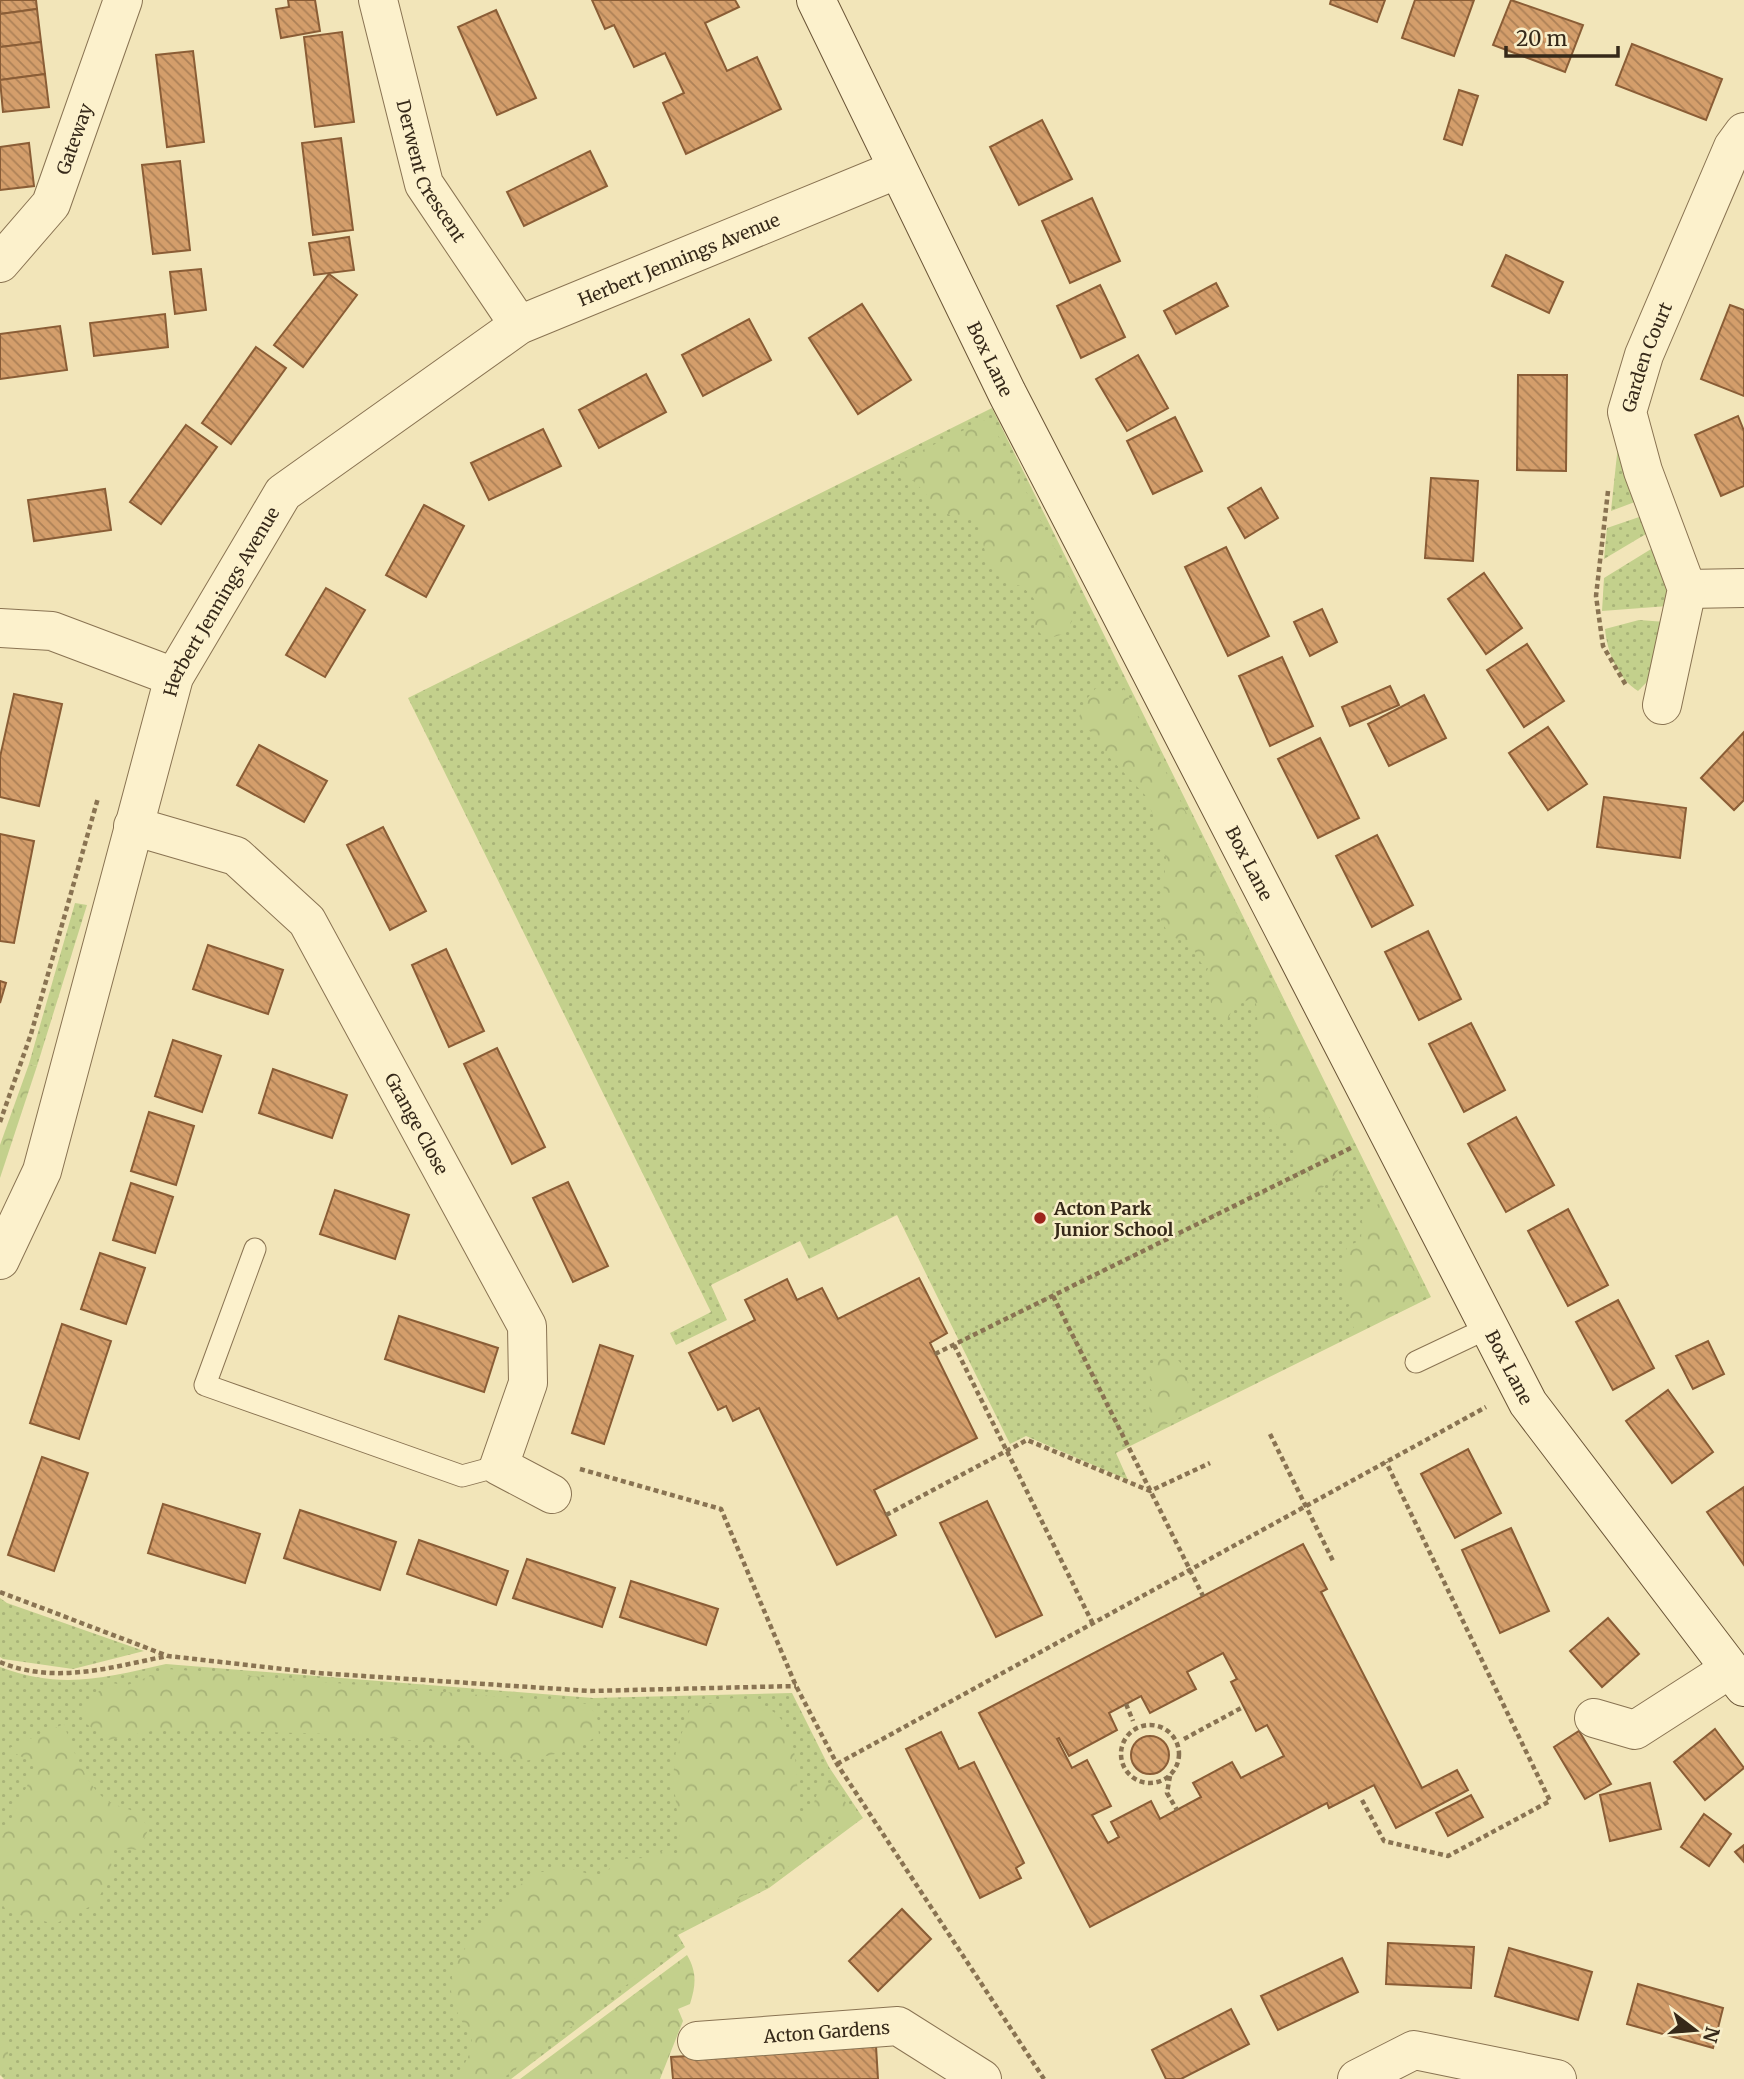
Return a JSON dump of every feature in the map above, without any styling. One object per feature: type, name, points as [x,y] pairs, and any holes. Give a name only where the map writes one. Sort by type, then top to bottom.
[{"type":"street","name":"Gateway","points":[[0,262],[51,204],[123,0]]},
{"type":"street","name":"Derwent Crescent","points":[[378,0],[424,184],[519,325]]},
{"type":"street","name":"Box Lane","points":[[816,0],[896,170],[1007,393],[1528,1403],[1737,1678]]},
{"type":"street","name":"Garden Court","points":[[1688,589],[1643,471],[1627,412],[1644,355],[1732,147],[1744,132]]},
{"type":"street","name":"Herbert Jennings Avenue","points":[[0,1260],[42,1171],[174,677],[283,492],[519,325],[896,170]]},
{"type":"street","points":[[1662,705],[1688,589],[1743,588]]},
{"type":"street","points":[[0,628],[52,631],[174,677]]},
{"type":"street","name":"Grange Close","points":[[133,826],[236,856],[307,921],[527,1326],[528,1383],[499,1466]]},
{"type":"street","points":[[499,1466],[563,1480]]},
{"type":"street","points":[[1594,1718],[1635,1730],[1737,1678]]},
{"type":"street","name":"Acton Gardens","points":[[697,2040],[898,2026],[982,2079]]},
{"type":"street","points":[[1357,2079],[1414,2050],[1557,2079]]},
{"type":"lane","points":[[255,1249],[205,1385],[462,1476],[499,1466]]},
{"type":"lane","points":[[1416,1363],[1490,1327]]},
{"type":"path","points":[[1610,478],[1596,596],[1603,646],[1623,685],[1662,705]]},
{"type":"path","points":[[0,1122],[31,1034],[99,796]]},
{"type":"path","points":[[935,1354],[1389,1130]]},
{"type":"path","points":[[1053,1296],[1203,1596]]},
{"type":"path","points":[[954,1345],[1092,1622]]},
{"type":"path","points":[[837,1764],[1521,1389]]},
{"type":"path","points":[[1270,1434],[1333,1561]]},
{"type":"path","points":[[886,1515],[1027,1440],[1150,1491],[1210,1463]]},
{"type":"path","points":[[1362,1800],[1384,1841],[1448,1856],[1550,1801],[1386,1462]]},
{"type":"path","points":[[563,1480],[721,1509],[796,1686],[837,1764],[1044,2079]]},
{"type":"path","points":[[0,1592],[168,1656],[318,1673],[590,1691],[796,1686]]},
{"type":"path","points":[[0,1662],[34,1671],[66,1675],[168,1656]]},
{"type":"path","points":[[1126,1704],[1133,1721],[1132,1731]]},
{"type":"path","points":[[1178,1747],[1184,1739],[1244,1707]]},
{"type":"path","points":[[1133,1721],[1141,1726],[1159,1727],[1174,1738],[1179,1757],[1165,1782],[1142,1782],[1128,1772],[1123,1764],[1122,1746],[1132,1731],[1141,1726]]},
{"type":"path","points":[[1174,1738],[1184,1739]]},
{"type":"path","points":[[1165,1782],[1168,1800],[1178,1810]]},
{"type":"green space","points":[[992,408],[1431,1297],[1116,1453],[1128,1480],[1026,1436],[1010,1444],[897,1215],[809,1259],[800,1241],[711,1285],[727,1320],[676,1345],[670,1333],[711,1312],[408,698]]},
{"type":"green space","points":[[989,418],[1081,601],[1073,607],[1072,621],[1064,634],[1046,639],[1034,627],[1034,599],[1021,587],[1002,579],[991,566],[985,551],[979,518],[964,519],[942,511],[920,487],[900,472],[900,461]]},
{"type":"green space","points":[[1618,445],[1640,500],[1611,511]]},
{"type":"green space","points":[[1645,515],[1651,531],[1604,559],[1607,528]]},
{"type":"green space","points":[[1656,546],[1668,592],[1668,606],[1602,611],[1604,578]]},
{"type":"green space","points":[[1639,620],[1666,622],[1655,674],[1638,691],[1619,672],[1608,647],[1605,629]]},
{"type":"green space","points":[[1096,688],[1119,693],[1124,689],[1352,1142],[1340,1168],[1307,1202],[1297,1192],[1300,1179],[1294,1143],[1262,1110],[1257,1097],[1261,1065],[1256,1003],[1251,999],[1237,1006],[1225,1028],[1218,1019],[1211,1002],[1210,984],[1205,976],[1208,968],[1201,963],[1191,944],[1170,936],[1161,921],[1166,857],[1156,840],[1158,827],[1145,795],[1078,720],[1085,701]]},
{"type":"green space","points":[[75,903],[87,905],[37,1066],[29,1064]]},
{"type":"green space","points":[[29,1064],[37,1066],[0,1178],[0,1145]]},
{"type":"green space","points":[[1382,1203],[1427,1296],[1356,1331],[1345,1314],[1347,1307],[1353,1305],[1346,1297],[1345,1252],[1348,1246],[1361,1240],[1363,1217],[1368,1209]]},
{"type":"green space","points":[[1173,1357],[1184,1367],[1194,1410],[1151,1432],[1149,1404],[1155,1395],[1148,1386],[1151,1370],[1160,1359]]},
{"type":"green space","points":[[0,1598],[7,1603],[144,1651],[73,1669],[3,1659],[0,1657]]},
{"type":"green space","points":[[166,1664],[593,1698],[792,1693],[829,1767],[863,1818],[769,1888],[678,1935],[685,1947],[511,2079],[4,2079],[0,2075],[0,1667],[22,1674],[63,1680],[123,1674]]},
{"type":"green space","points":[[168,1669],[588,1704],[597,1716],[599,1735],[576,1749],[521,1762],[463,1741],[424,1742],[363,1735],[161,1729],[108,1740],[84,1722],[87,1702],[109,1682],[125,1686]]},
{"type":"green space","points":[[733,1698],[756,1703],[773,1711],[784,1724],[795,1756],[799,1815],[810,1814],[819,1788],[832,1783],[856,1817],[768,1882],[671,1934],[677,1947],[502,2079],[457,2079],[470,2053],[472,2038],[454,2004],[451,1982],[455,1968],[472,1939],[532,1873],[572,1869],[599,1877],[621,1859],[644,1858],[664,1850],[682,1855],[673,1777],[676,1750],[690,1709]]},
{"type":"green space","points":[[64,1724],[76,1755],[95,1789],[110,1802],[134,1812],[149,1827],[140,1850],[110,1848],[112,1874],[95,1904],[55,1924],[8,1912],[0,1902],[0,1842],[37,1765],[7,1749]]},
{"type":"green space","points":[[687,1955],[694,1973],[693,1991],[690,2004],[678,2009],[683,2021],[660,2079],[520,2079]]},
{"type":"green space","points":[[0,2041],[8,2049],[8,2065],[2,2071]]},
{"type":"building","points":[[0,0],[36,0],[37,9],[0,14]]},
{"type":"building","points":[[288,0],[315,0],[320,31],[281,38],[276,9],[289,7]]},
{"type":"building","points":[[592,0],[735,0],[739,7],[705,23],[727,71],[757,57],[781,109],[686,154],[663,103],[684,93],[665,53],[634,67],[614,25],[605,29]]},
{"type":"building","points":[[1331,0],[1385,0],[1377,22],[1330,4]]},
{"type":"building","points":[[1415,0],[1474,0],[1454,56],[1402,38]]},
{"type":"building","points":[[1511,0],[1583,25],[1565,72],[1493,45]]},
{"type":"building","points":[[37,9],[41,42],[0,47],[0,14]]},
{"type":"building","points":[[496,10],[536,98],[497,115],[458,27]]},
{"type":"building","points":[[342,32],[354,122],[315,127],[304,37]]},
{"type":"building","points":[[41,42],[45,74],[0,80],[0,47]]},
{"type":"building","points":[[1632,44],[1722,79],[1706,120],[1616,85]]},
{"type":"building","points":[[193,51],[204,142],[167,147],[156,55]]},
{"type":"building","points":[[45,74],[49,107],[3,112],[0,80]]},
{"type":"building","points":[[1459,90],[1478,96],[1462,145],[1444,139]]},
{"type":"building","points":[[1042,120],[1072,179],[1019,205],[990,147]]},
{"type":"building","points":[[341,138],[353,230],[313,235],[302,143]]},
{"type":"building","points":[[29,143],[34,186],[0,190],[0,147]]},
{"type":"building","points":[[590,151],[607,186],[524,226],[507,192]]},
{"type":"building","points":[[180,161],[190,250],[153,254],[142,165]]},
{"type":"building","points":[[1092,198],[1120,261],[1070,283],[1042,221]]},
{"type":"building","points":[[349,237],[354,270],[314,275],[309,243]]},
{"type":"building","points":[[1506,255],[1563,282],[1549,313],[1492,286]]},
{"type":"building","points":[[201,269],[206,310],[175,314],[170,272]]},
{"type":"building","points":[[329,274],[357,295],[303,367],[274,345]]},
{"type":"building","points":[[1216,283],[1228,306],[1176,334],[1164,311]]},
{"type":"building","points":[[1100,285],[1125,337],[1081,358],[1057,306]]},
{"type":"building","points":[[862,304],[911,380],[858,414],[809,338]]},
{"type":"building","points":[[1730,305],[1744,310],[1744,396],[1701,379]]},
{"type":"building","points":[[165,314],[168,347],[94,356],[90,323]]},
{"type":"building","points":[[749,319],[771,360],[703,396],[682,355]]},
{"type":"building","points":[[60,326],[67,370],[0,379],[0,334]]},
{"type":"building","points":[[256,347],[286,368],[231,444],[202,423]]},
{"type":"building","points":[[1138,355],[1168,408],[1127,431],[1096,379]]},
{"type":"building","points":[[646,374],[666,412],[599,448],[579,410]]},
{"type":"building","points":[[1518,375],[1567,375],[1566,471],[1517,470]]},
{"type":"building","points":[[1738,416],[1744,431],[1744,486],[1721,496],[1695,435]]},
{"type":"building","points":[[1175,417],[1202,471],[1153,494],[1127,441]]},
{"type":"building","points":[[186,425],[217,447],[161,524],[130,502]]},
{"type":"building","points":[[543,429],[561,466],[489,500],[471,463]]},
{"type":"building","points":[[1431,478],[1478,481],[1473,561],[1425,558]]},
{"type":"building","points":[[1261,488],[1278,518],[1245,538],[1228,508]]},
{"type":"building","points":[[105,489],[111,530],[34,541],[28,500]]},
{"type":"building","points":[[424,505],[464,526],[426,597],[386,575]]},
{"type":"building","points":[[1226,547],[1269,636],[1228,656],[1185,567]]},
{"type":"building","points":[[1484,573],[1522,628],[1486,654],[1448,599]]},
{"type":"building","points":[[326,588],[365,610],[325,677],[286,655]]},
{"type":"building","points":[[1322,609],[1337,642],[1310,656],[1294,622]]},
{"type":"building","points":[[1527,644],[1564,701],[1524,727],[1487,670]]},
{"type":"building","points":[[1282,657],[1313,726],[1270,746],[1239,676]]},
{"type":"building","points":[[1390,686],[1399,705],[1350,726],[1342,707]]},
{"type":"building","points":[[14,694],[62,704],[39,806],[0,797],[0,757]]},
{"type":"building","points":[[1424,695],[1446,738],[1389,766],[1368,724]]},
{"type":"building","points":[[1548,727],[1587,784],[1548,810],[1509,753]]},
{"type":"building","points":[[1744,732],[1744,800],[1734,810],[1701,778]]},
{"type":"building","points":[[1320,738],[1359,818],[1318,838],[1278,759]]},
{"type":"building","points":[[259,745],[327,781],[304,822],[237,785]]},
{"type":"building","points":[[1604,797],[1686,808],[1680,858],[1597,847]]},
{"type":"building","points":[[383,827],[426,911],[390,930],[347,845]]},
{"type":"building","points":[[0,834],[34,841],[14,943],[0,941]]},
{"type":"building","points":[[1377,835],[1413,905],[1372,927],[1336,856]]},
{"type":"building","points":[[1428,931],[1461,999],[1419,1020],[1385,952]]},
{"type":"building","points":[[208,945],[283,970],[268,1014],[193,989]]},
{"type":"building","points":[[446,949],[484,1031],[449,1047],[412,965]]},
{"type":"building","points":[[0,981],[6,983],[0,1003]]},
{"type":"building","points":[[1471,1023],[1505,1090],[1464,1112],[1429,1044]]},
{"type":"building","points":[[173,1040],[221,1056],[202,1112],[155,1096]]},
{"type":"building","points":[[497,1048],[545,1147],[512,1164],[464,1064]]},
{"type":"building","points":[[273,1069],[347,1095],[332,1138],[259,1113]]},
{"type":"building","points":[[149,1112],[194,1126],[176,1185],[131,1171]]},
{"type":"building","points":[[1516,1117],[1554,1185],[1506,1212],[1468,1144]]},
{"type":"building","points":[[568,1182],[608,1266],[573,1282],[533,1198]]},
{"type":"building","points":[[131,1183],[173,1197],[155,1253],[113,1240]]},
{"type":"building","points":[[335,1190],[409,1215],[395,1259],[320,1234]]},
{"type":"building","points":[[1568,1209],[1608,1285],[1568,1306],[1528,1231]]},
{"type":"building","points":[[100,1253],[145,1268],[126,1324],[81,1309]]},
{"type":"building","points":[[919,1278],[947,1333],[930,1343],[977,1438],[874,1490],[896,1535],[837,1565],[759,1408],[733,1421],[726,1406],[718,1410],[689,1353],[755,1320],[745,1300],[787,1279],[797,1300],[822,1288],[838,1319]]},
{"type":"building","points":[[1618,1300],[1654,1368],[1613,1390],[1576,1322]]},
{"type":"building","points":[[399,1316],[498,1348],[484,1392],[385,1359]]},
{"type":"building","points":[[62,1324],[111,1341],[79,1439],[30,1423]]},
{"type":"building","points":[[1708,1341],[1724,1374],[1693,1389],[1676,1356]]},
{"type":"building","points":[[600,1345],[633,1356],[604,1444],[572,1433]]},
{"type":"building","points":[[1668,1390],[1713,1452],[1672,1483],[1626,1421]]},
{"type":"building","points":[[1468,1449],[1501,1513],[1455,1538],[1421,1474]]},
{"type":"building","points":[[42,1457],[88,1473],[54,1571],[8,1555]]},
{"type":"building","points":[[1744,1487],[1744,1565],[1707,1512]]},
{"type":"building","points":[[987,1501],[1042,1615],[996,1637],[940,1523]]},
{"type":"building","points":[[163,1504],[260,1534],[245,1583],[148,1553]]},
{"type":"building","points":[[300,1510],[396,1542],[380,1590],[284,1558]]},
{"type":"building","points":[[1511,1528],[1549,1611],[1500,1633],[1462,1550]]},
{"type":"building","points":[[419,1540],[508,1571],[496,1605],[407,1574]]},
{"type":"building","points":[[1303,1544],[1327,1589],[1321,1592],[1422,1788],[1457,1770],[1468,1790],[1396,1828],[1374,1785],[1329,1808],[1327,1803],[1090,1927],[979,1713]],"holes":[[[1223,1653],[1237,1679],[1231,1682],[1256,1731],[1267,1725],[1284,1756],[1241,1778],[1232,1762],[1193,1783],[1201,1797],[1160,1819],[1151,1801],[1111,1822],[1119,1837],[1108,1843],[1092,1815],[1111,1806],[1087,1760],[1072,1768],[1057,1739],[1059,1738],[1069,1756],[1117,1730],[1109,1713],[1141,1696],[1150,1713],[1196,1689],[1187,1672]]]},
{"type":"building","points":[[527,1559],[615,1588],[602,1627],[513,1598]]},
{"type":"building","points":[[631,1581],[718,1609],[706,1645],[620,1617]]},
{"type":"building","points":[[1608,1618],[1639,1654],[1602,1687],[1570,1651]]},
{"type":"building","points":[[1715,1729],[1744,1768],[1705,1800],[1674,1762]]},
{"type":"building","points":[[1579,1731],[1611,1784],[1585,1799],[1554,1747]]},
{"type":"building","points":[[941,1732],[959,1769],[974,1762],[1024,1863],[1016,1868],[1021,1878],[980,1898],[906,1749]]},
{"type":"building","points":[[1150,1736],[1163,1742],[1169,1755],[1163,1768],[1150,1774],[1137,1768],[1131,1755],[1137,1742]]},
{"type":"building","points":[[1650,1783],[1661,1829],[1610,1841],[1600,1795]]},
{"type":"building","points":[[1471,1795],[1483,1817],[1448,1836],[1436,1813]]},
{"type":"building","points":[[1704,1814],[1731,1834],[1709,1866],[1681,1847]]},
{"type":"building","points":[[1744,1845],[1744,1862],[1735,1852]]},
{"type":"building","points":[[902,1909],[931,1939],[878,1991],[849,1961]]},
{"type":"building","points":[[1388,1943],[1474,1947],[1471,1988],[1386,1984]]},
{"type":"building","points":[[1509,1948],[1592,1972],[1578,2020],[1495,1996]]},
{"type":"building","points":[[1342,1958],[1358,1992],[1278,2030],[1261,1996]]},
{"type":"building","points":[[1638,1984],[1723,2008],[1713,2048],[1627,2024]]},
{"type":"building","points":[[1231,2009],[1249,2044],[1181,2079],[1166,2079],[1152,2050]]},
{"type":"building","points":[[876,2046],[878,2079],[673,2079],[671,2057]]},
{"type":"place","name":"Acton Park Junior School","points":[[1040,1218]]}]
